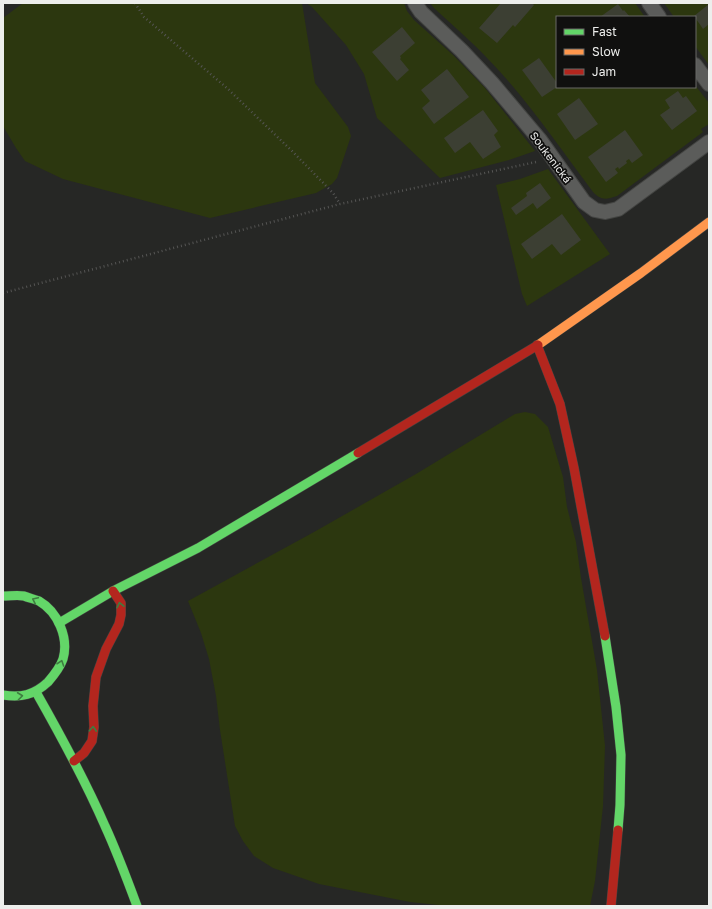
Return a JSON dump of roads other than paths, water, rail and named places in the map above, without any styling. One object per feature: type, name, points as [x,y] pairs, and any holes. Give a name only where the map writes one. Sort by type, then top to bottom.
[{"type":"main road","points":[[59,622],[113,591],[198,548],[538,345],[641,273],[709,222]]},
{"type":"main road","points":[[538,345],[560,404],[574,468],[604,628],[616,708],[621,755],[620,805],[611,906]]},
{"type":"main road","points":[[74,761],[84,753],[92,742],[94,727],[93,706],[96,677],[106,649],[119,624],[121,615],[121,603],[113,591]]},
{"type":"main road","points":[[3,596],[26,596],[40,602],[51,611],[59,622],[64,638],[64,654],[59,670],[49,682],[36,692],[23,696],[10,697],[3,695]]},
{"type":"main road","points":[[36,692],[74,761],[106,827],[137,906]]},
{"type":"street","name":"Soukenická","points":[[416,3],[421,12],[462,51],[492,83],[540,140],[584,202],[595,210],[605,212],[618,209],[709,142]]},
{"type":"street","points":[[649,3],[658,16]]},
{"type":"street","points":[[696,66],[709,84]]}]
